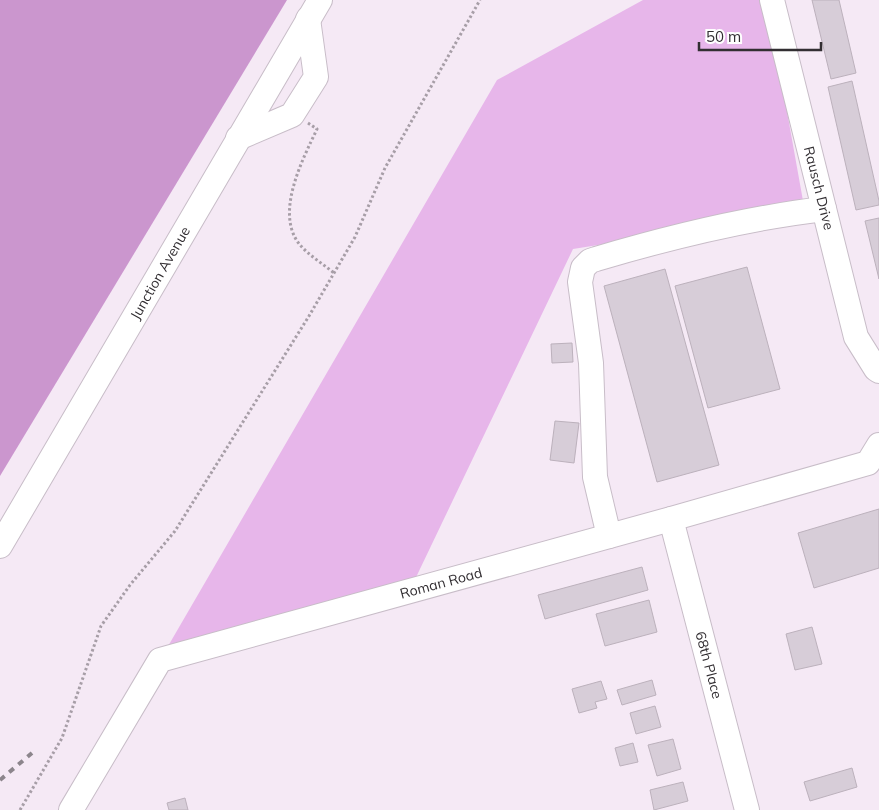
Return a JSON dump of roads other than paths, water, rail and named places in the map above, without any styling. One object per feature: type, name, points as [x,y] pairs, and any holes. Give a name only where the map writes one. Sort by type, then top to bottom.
[{"type":"street","name":"Rausch Drive","points":[[772,0],[856,337],[876,369],[879,370]]},
{"type":"street","points":[[238,138],[292,115],[316,76],[314,10]]},
{"type":"street","name":"Junction Avenue","points":[[0,546],[314,10]]},
{"type":"street","points":[[609,536],[594,477],[591,363],[580,282],[583,268],[590,261],[596,259],[700,231],[773,216],[824,209]]},
{"type":"street","name":"Roman Road","points":[[71,810],[160,660],[868,463],[879,445]]},
{"type":"street","name":"68th Place","points":[[671,519],[747,810]]},
{"type":"railway","points":[[0,780],[32,753]]}]
